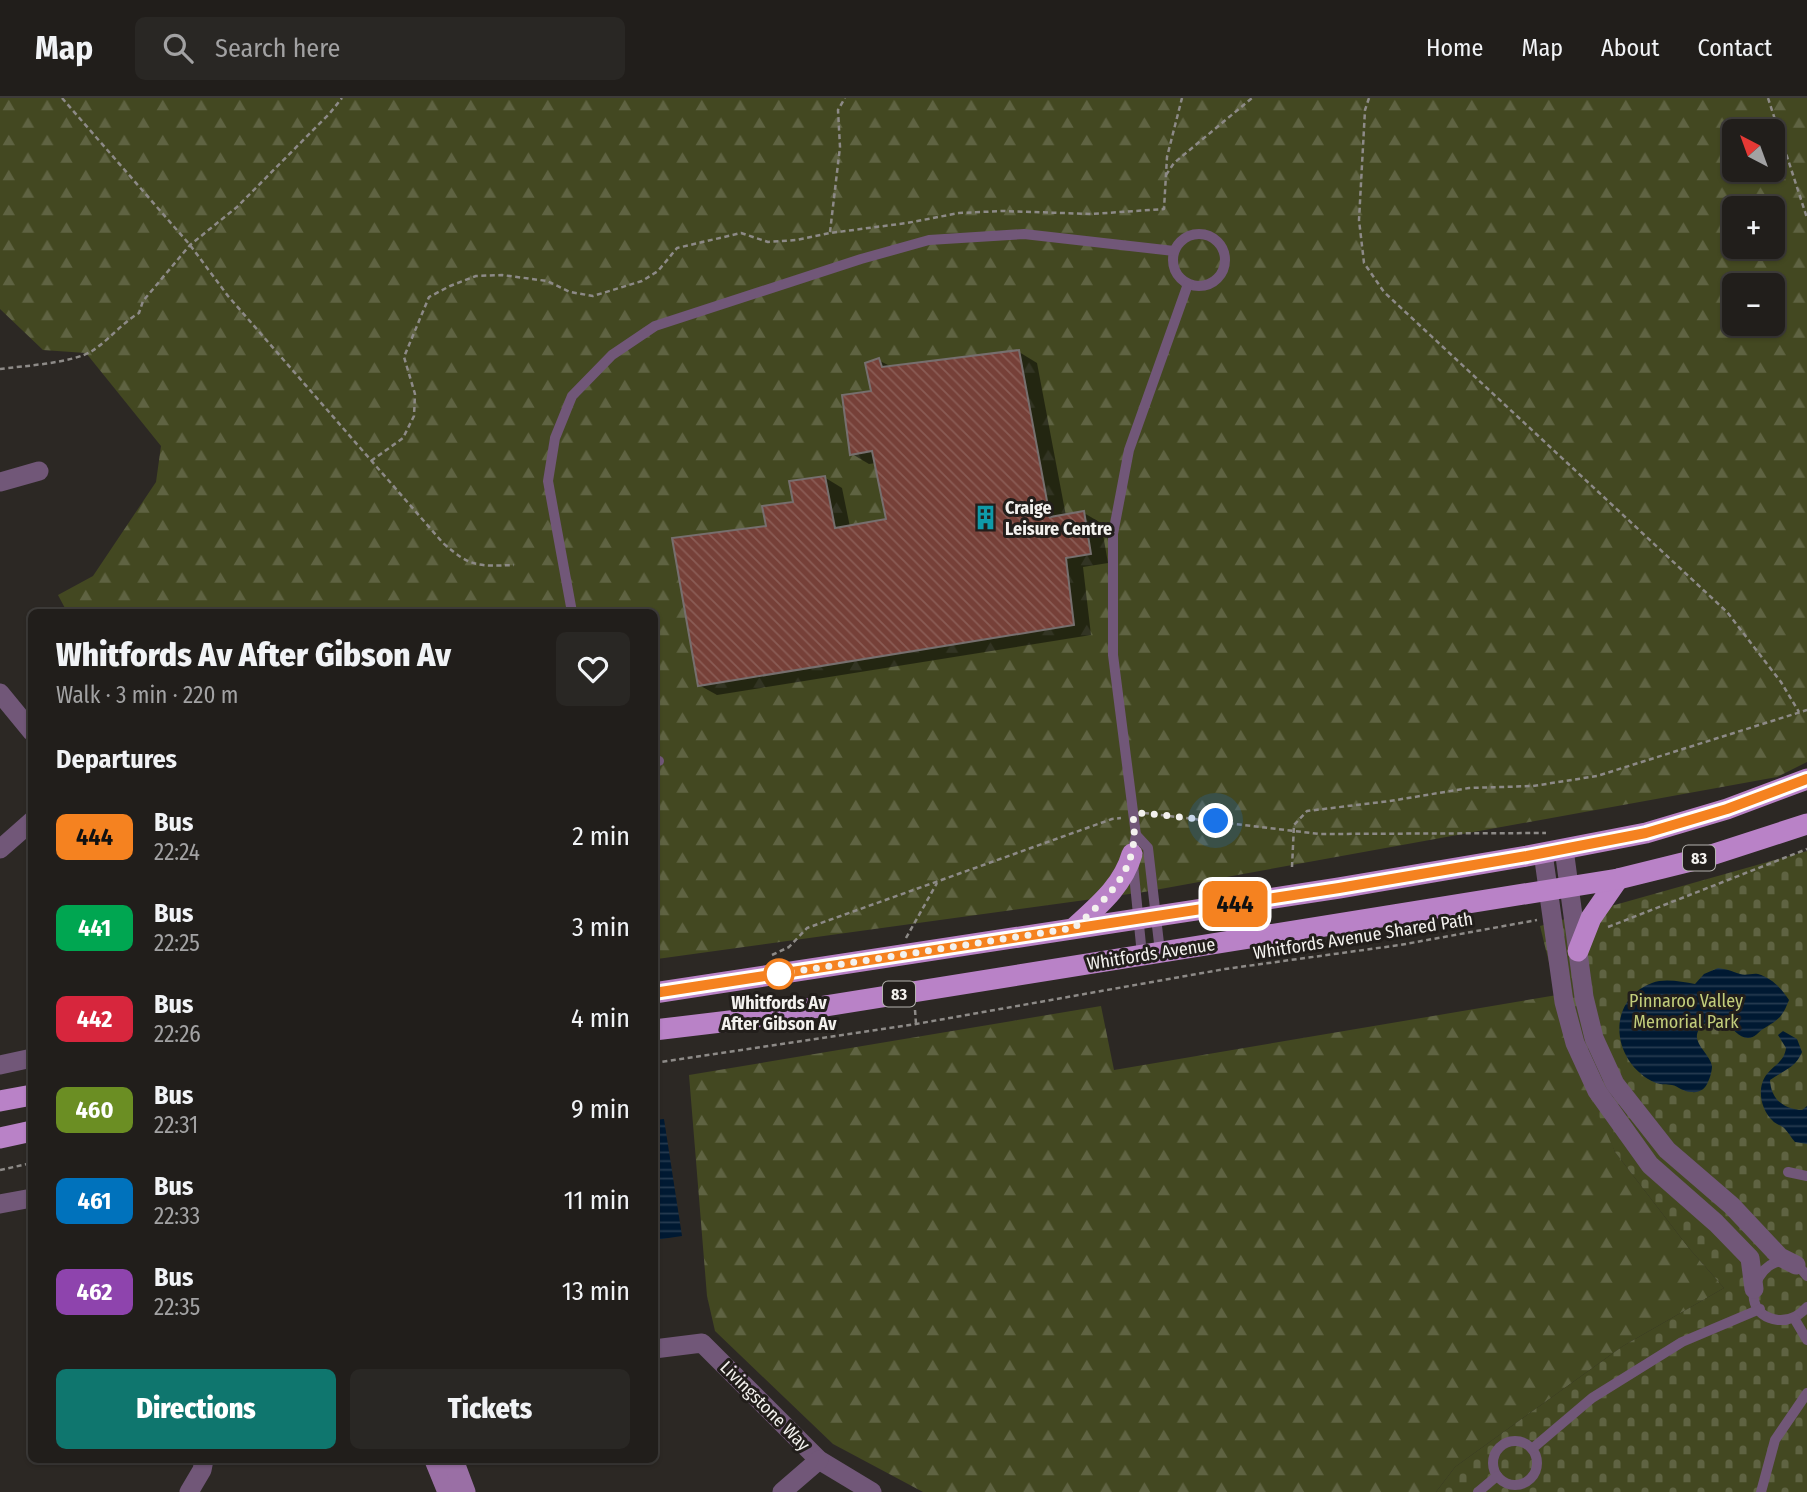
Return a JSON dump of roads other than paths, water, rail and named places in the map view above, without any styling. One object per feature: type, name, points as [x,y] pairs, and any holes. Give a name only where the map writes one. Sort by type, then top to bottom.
[{"type":"main road","name":"Whitfords Avenue","points":[[658,992],[1339,888],[1552,845],[1646,833],[1727,809],[1807,779]]},
{"type":"main road","name":"Whitfords Avenue","points":[[658,1030],[738,1020],[1618,879],[1699,859],[1807,824]]},
{"type":"main road","points":[[1074,928],[1106,899],[1119,883],[1128,867],[1134,844]]},
{"type":"main road","points":[[1578,951],[1591,918],[1618,879]]},
{"type":"main road","points":[[0,1101],[28,1096]]},
{"type":"main road","points":[[0,1138],[28,1132]]},
{"type":"main road","points":[[436,1463],[448,1492]]},
{"type":"main road","points":[[454,1463],[466,1492]]},
{"type":"street","points":[[0,482],[39,471]]},
{"type":"street","points":[[0,693],[28,727]]},
{"type":"street","points":[[0,849],[28,824]]},
{"type":"street","points":[[1552,845],[1559,889],[1564,1002],[1575,1043],[1597,1091],[1650,1165],[1716,1223],[1750,1258],[1754,1289]]},
{"type":"street","points":[[1559,889],[1578,951],[1584,997],[1594,1038],[1615,1084],[1667,1150],[1732,1206],[1780,1257],[1801,1270]]},
{"type":"street","points":[[0,1065],[28,1059]]},
{"type":"street","points":[[0,1204],[28,1199]]},
{"type":"street","name":"Livingstone Way","points":[[658,1348],[702,1343],[819,1460],[872,1492]]},
{"type":"street","points":[[782,1492],[819,1460]]},
{"type":"street","points":[[189,1492],[202,1471],[203,1463]]},
{"type":"lane","points":[[1201,233],[1212,237],[1221,244],[1225,255],[1219,276],[1210,283],[1199,286],[1188,284],[1175,270],[1174,251],[1180,241],[1190,235],[1201,233]]},
{"type":"lane","points":[[571,609],[548,481],[555,438],[572,396],[612,355],[655,326],[861,259],[929,240],[1024,234],[1174,251]]},
{"type":"lane","points":[[1151,954],[1134,844],[1113,655],[1112,534],[1129,450],[1188,284]]},
{"type":"lane","points":[[1134,844],[1147,848],[1147,917],[1151,954]]},
{"type":"lane","points":[[1788,1172],[1807,1176]]},
{"type":"lane","points":[[1801,1270],[1786,1262],[1768,1266],[1756,1279],[1754,1289],[1759,1309],[1773,1319],[1784,1321],[1794,1318],[1807,1307]]},
{"type":"lane","points":[[1533,1448],[1592,1398],[1682,1342],[1759,1309]]},
{"type":"lane","points":[[1794,1318],[1807,1340]]},
{"type":"lane","points":[[1761,1492],[1775,1440],[1807,1393]]},
{"type":"lane","points":[[1516,1440],[1533,1448],[1538,1463],[1537,1470],[1528,1481],[1513,1485],[1497,1476],[1493,1461],[1501,1445],[1516,1440]]},
{"type":"lane","points":[[1478,1492],[1497,1476]]},
{"type":"lane","points":[[1528,1481],[1536,1492]]},
{"type":"water","points":[[1718,968],[1742,975],[1758,974],[1772,981],[1789,1000],[1782,1015],[1750,1038],[1738,1034],[1725,1021],[1711,1021],[1702,1025],[1697,1033],[1698,1043],[1712,1066],[1707,1084],[1700,1091],[1688,1092],[1656,1083],[1641,1074],[1630,1062],[1623,1048],[1621,1018],[1626,1004],[1637,992],[1652,983],[1668,981],[1695,984],[1704,974]]},
{"type":"water","points":[[1783,1031],[1797,1039],[1802,1052],[1792,1066],[1770,1080],[1771,1087],[1779,1102],[1789,1108],[1802,1110],[1807,1106],[1807,1144],[1795,1142],[1784,1128],[1774,1122],[1765,1110],[1761,1098],[1764,1080],[1785,1053],[1786,1048],[1778,1035]]},
{"type":"water","points":[[664,1119],[682,1236],[658,1240],[658,1120]]},
{"type":"place","name":"Craige Leisure Centre","points":[[985,518]]},
{"type":"place","name":"Whitfords Av After Gibson Av","points":[[779,974]]},
{"type":"park label","name":"Pinnaroo Valley Memorial Park","points":[[1686,1011]]}]
